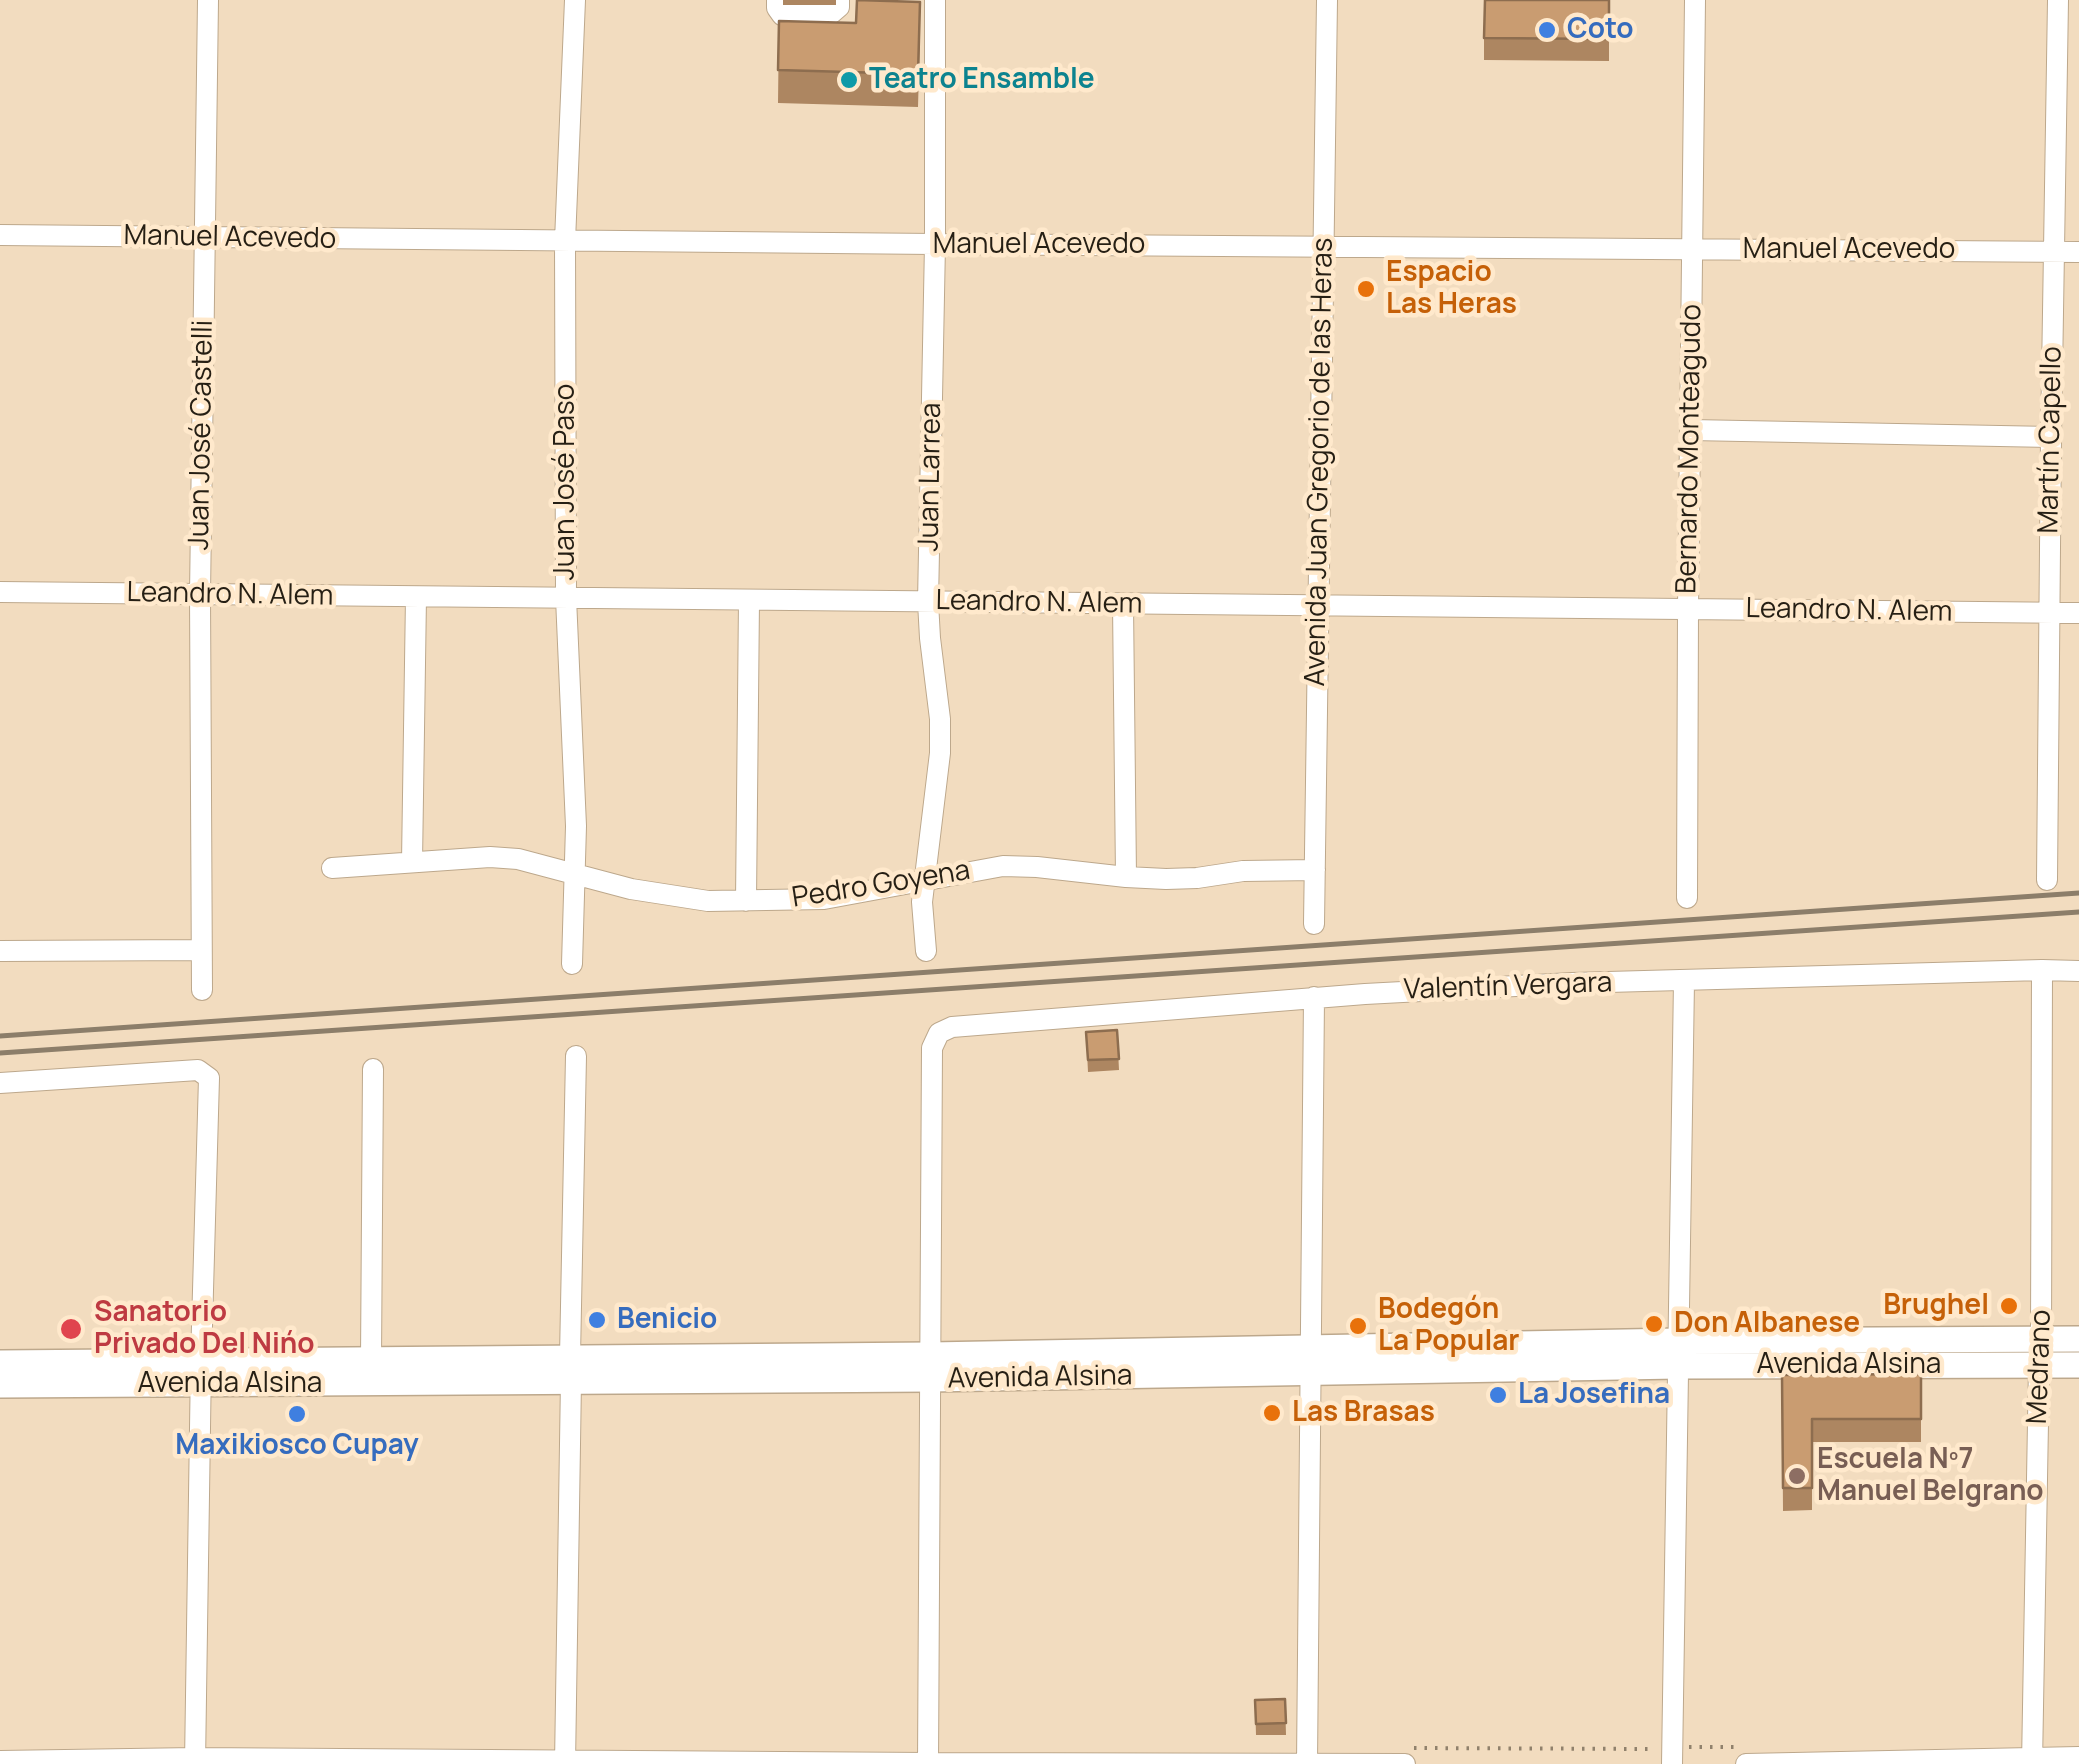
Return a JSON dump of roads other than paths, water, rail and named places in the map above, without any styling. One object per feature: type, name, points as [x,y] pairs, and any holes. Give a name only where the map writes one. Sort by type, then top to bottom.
[{"type":"main road","name":"Avenida Alsina","points":[[0,1363],[201,1372],[930,1367],[2040,1352],[2079,1339]]},
{"type":"main road","name":"Avenida Alsina","points":[[2040,1352],[2079,1365]]},
{"type":"main road","name":"Avenida Alsina","points":[[0,1385],[370,1359],[570,1368]]},
{"type":"street","name":"Juan José Castelli","points":[[202,990],[200,594],[208,0]]},
{"type":"street","name":"Juan José Paso","points":[[572,964],[576,826],[566,598],[566,241],[575,0]]},
{"type":"street","points":[[776,0],[782,16],[832,14],[839,8],[839,0]]},
{"type":"street","name":"Juan Larrea","points":[[926,951],[922,902],[940,753],[928,602],[935,0]]},
{"type":"street","name":"Avenida Juan Gregorio de las Heras","points":[[1314,924],[1327,0]]},
{"type":"street","name":"Bernardo Monteagudo","points":[[1687,898],[1695,0]]},
{"type":"street","name":"Martín Capello","points":[[2046,880],[2058,0]]},
{"type":"street","name":"Manuel Acevedo","points":[[0,235],[2079,252]]},
{"type":"street","points":[[1691,430],[2051,436]]},
{"type":"street","name":"Leandro N. Alem","points":[[0,592],[2079,613]]},
{"type":"street","points":[[412,862],[416,597]]},
{"type":"street","points":[[746,901],[748,600]]},
{"type":"street","points":[[1123,604],[1126,877]]},
{"type":"street","name":"Pedro Goyena","points":[[332,868],[490,856],[664,895],[708,901],[824,899],[1002,866],[1126,877],[1197,878],[1243,871],[1315,870]]},
{"type":"street","points":[[0,951],[202,950]]},
{"type":"street","name":"Medrano","points":[[2032,1761],[2042,970]]},
{"type":"street","name":"Valentín Vergara","points":[[930,1367],[932,1048],[939,1033],[952,1028],[1314,997],[1553,984],[2079,971]]},
{"type":"street","points":[[1672,1764],[1684,982]]},
{"type":"street","points":[[1306,1764],[1314,997]]},
{"type":"street","points":[[566,1762],[576,1056]]},
{"type":"street","points":[[370,1359],[374,1069]]},
{"type":"street","points":[[0,1083],[198,1070],[209,1078],[195,1761]]},
{"type":"street","points":[[928,1764],[930,1367]]},
{"type":"street","points":[[1746,1764],[2032,1761],[2079,1756]]},
{"type":"street","points":[[0,1761],[1406,1764]]},
{"type":"railway","points":[[0,1036],[2079,893]]},
{"type":"railway","points":[[0,1053],[2079,912]]},
{"type":"place","name":"Coto","points":[[1547,30]]},
{"type":"place","name":"Teatro Ensamble","points":[[849,80]]},
{"type":"place","name":"Espacio Las Heras","points":[[1366,289]]},
{"type":"place","name":"Brughel","points":[[2009,1306]]},
{"type":"place","name":"Benicio","points":[[597,1320]]},
{"type":"place","name":"Don Albanese","points":[[1654,1324]]},
{"type":"place","name":"Bodegón La Popular","points":[[1358,1326]]},
{"type":"place","name":"Sanatorio Privado Del Nińo","points":[[71,1329]]},
{"type":"place","name":"La Josefina","points":[[1498,1395]]},
{"type":"place","name":"Las Brasas","points":[[1272,1413]]},
{"type":"place","name":"Maxikiosco Cupay","points":[[297,1414]]},
{"type":"place","name":"Escuela Nº7 Manuel Belgrano","points":[[1797,1476]]}]
